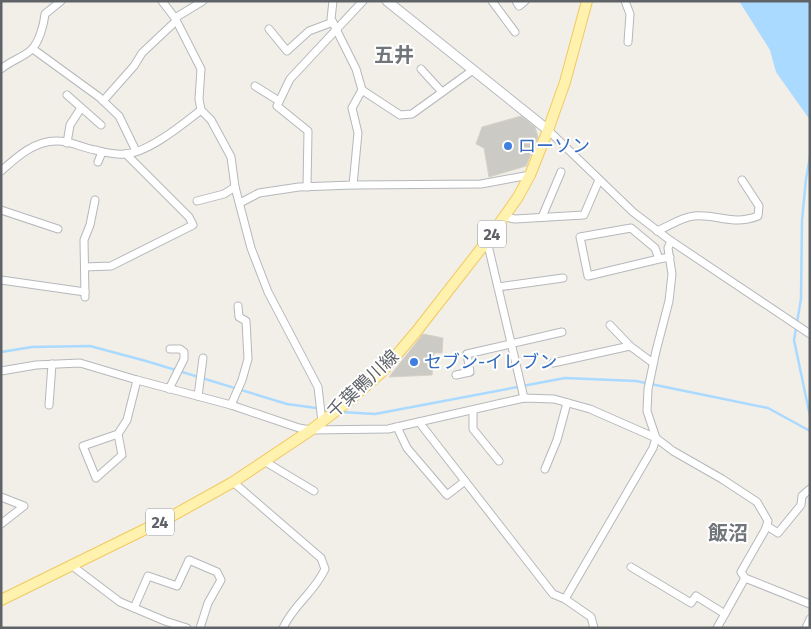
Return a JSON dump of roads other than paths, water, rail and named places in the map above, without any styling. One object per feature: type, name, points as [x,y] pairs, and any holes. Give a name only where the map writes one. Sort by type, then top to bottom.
[{"type":"main road","name":"千葉鴨川線","points":[[1,600],[172,516],[233,482],[322,422],[382,372],[416,332],[518,198],[530,175],[548,130],[565,82],[588,1]]},
{"type":"street","points":[[1,69],[33,49],[44,27],[45,14],[61,1]]},
{"type":"street","points":[[162,1],[176,20],[200,69],[199,99],[201,110],[211,120],[231,158],[235,187],[251,248],[268,292],[318,387],[322,422]]},
{"type":"street","points":[[103,101],[134,66],[142,53],[176,20],[203,1]]},
{"type":"street","points":[[333,1],[331,19],[356,69],[362,90],[400,115],[414,113],[473,70]]},
{"type":"street","points":[[307,187],[308,131],[277,106],[290,79],[334,26],[363,1]]},
{"type":"street","points":[[387,1],[548,130],[633,212],[657,231],[810,334]]},
{"type":"street","points":[[492,1],[515,32]]},
{"type":"street","points":[[516,1],[519,6],[525,1]]},
{"type":"street","points":[[625,1],[630,14],[628,42]]},
{"type":"street","points":[[269,29],[287,51],[309,31],[334,26]]},
{"type":"street","points":[[33,49],[103,101],[119,116],[136,151]]},
{"type":"street","points":[[422,69],[442,92]]},
{"type":"street","points":[[255,86],[279,101]]},
{"type":"street","points":[[354,185],[358,133],[352,108],[362,90]]},
{"type":"street","points":[[67,95],[101,125]]},
{"type":"street","points":[[67,143],[70,125],[81,108]]},
{"type":"street","points":[[1,171],[22,153],[38,145],[57,141],[102,152],[126,154],[136,151],[175,130],[201,110]]},
{"type":"street","points":[[98,162],[102,152]]},
{"type":"street","points":[[85,267],[111,266],[193,225],[189,217],[126,154]]},
{"type":"street","points":[[542,217],[561,172]]},
{"type":"street","points":[[240,203],[259,193],[307,187],[481,184],[530,175]]},
{"type":"street","points":[[505,217],[514,219],[584,215],[599,180]]},
{"type":"street","points":[[657,231],[691,216],[735,221],[747,220],[758,216],[759,206],[742,180]]},
{"type":"street","points":[[197,201],[224,194],[235,187]]},
{"type":"street","points":[[1,280],[85,295],[84,240],[90,225],[95,200]]},
{"type":"street","points":[[1,210],[58,229]]},
{"type":"street","points":[[659,259],[656,248],[631,228],[580,236],[588,276],[670,257]]},
{"type":"street","points":[[487,241],[524,398]]},
{"type":"street","points":[[565,599],[654,448],[656,438],[647,411],[648,389],[669,301],[672,274],[668,248],[671,241]]},
{"type":"street","points":[[498,287],[563,278]]},
{"type":"street","points":[[232,405],[248,359],[246,321],[240,317],[238,306]]},
{"type":"street","points":[[610,325],[630,346],[653,363]]},
{"type":"street","points":[[456,375],[470,372],[467,354],[562,332]]},
{"type":"street","points":[[553,363],[630,346]]},
{"type":"street","points":[[169,389],[184,359],[184,352],[170,349]]},
{"type":"street","points":[[198,396],[203,358]]},
{"type":"street","points":[[1,372],[28,366],[80,362],[137,380],[232,405],[311,430],[388,430],[524,398],[554,399],[590,409],[656,438],[673,451],[757,502],[768,521],[741,572],[744,578],[810,604]]},
{"type":"street","points":[[49,405],[52,364]]},
{"type":"street","points":[[118,434],[122,455],[96,478],[83,446],[118,434],[127,420],[137,380]]},
{"type":"street","points":[[545,469],[558,440],[567,403]]},
{"type":"street","points":[[474,410],[474,430],[499,461]]},
{"type":"street","points":[[419,422],[553,594],[565,599],[591,617],[594,628]]},
{"type":"street","points":[[397,427],[407,448],[448,495],[464,481]]},
{"type":"street","points":[[264,461],[314,491]]},
{"type":"street","points":[[233,482],[321,558],[326,569],[319,583],[289,615],[283,628]]},
{"type":"street","points":[[767,526],[778,533],[801,506],[802,496],[810,489]]},
{"type":"street","points":[[1,497],[24,506],[1,524]]},
{"type":"street","points":[[134,608],[148,576],[177,586],[189,560],[217,572],[221,580],[208,603],[200,628]]},
{"type":"street","points":[[71,565],[120,602],[164,624],[187,628]]},
{"type":"street","points":[[631,567],[691,603],[696,596],[725,614]]},
{"type":"street","points":[[717,628],[744,578]]},
{"type":"street","points":[[806,628],[810,619]]},
{"type":"water","points":[[739,1],[810,1],[810,120],[776,72],[770,50]]},
{"type":"waterway","points":[[810,157],[802,220],[801,299],[794,340],[810,416]]},
{"type":"waterway","points":[[1,352],[32,347],[90,346],[287,404],[331,410]]},
{"type":"waterway","points":[[341,412],[375,414],[565,378],[636,381],[768,408],[810,431]]},
{"type":"place","name":"ローソン","points":[[508,146]]},
{"type":"place","name":"セブン-イレブン","points":[[414,362]]},
{"type":"district","name":"五井","points":[[394,55]]},
{"type":"district","name":"飯沼","points":[[728,533]]}]
